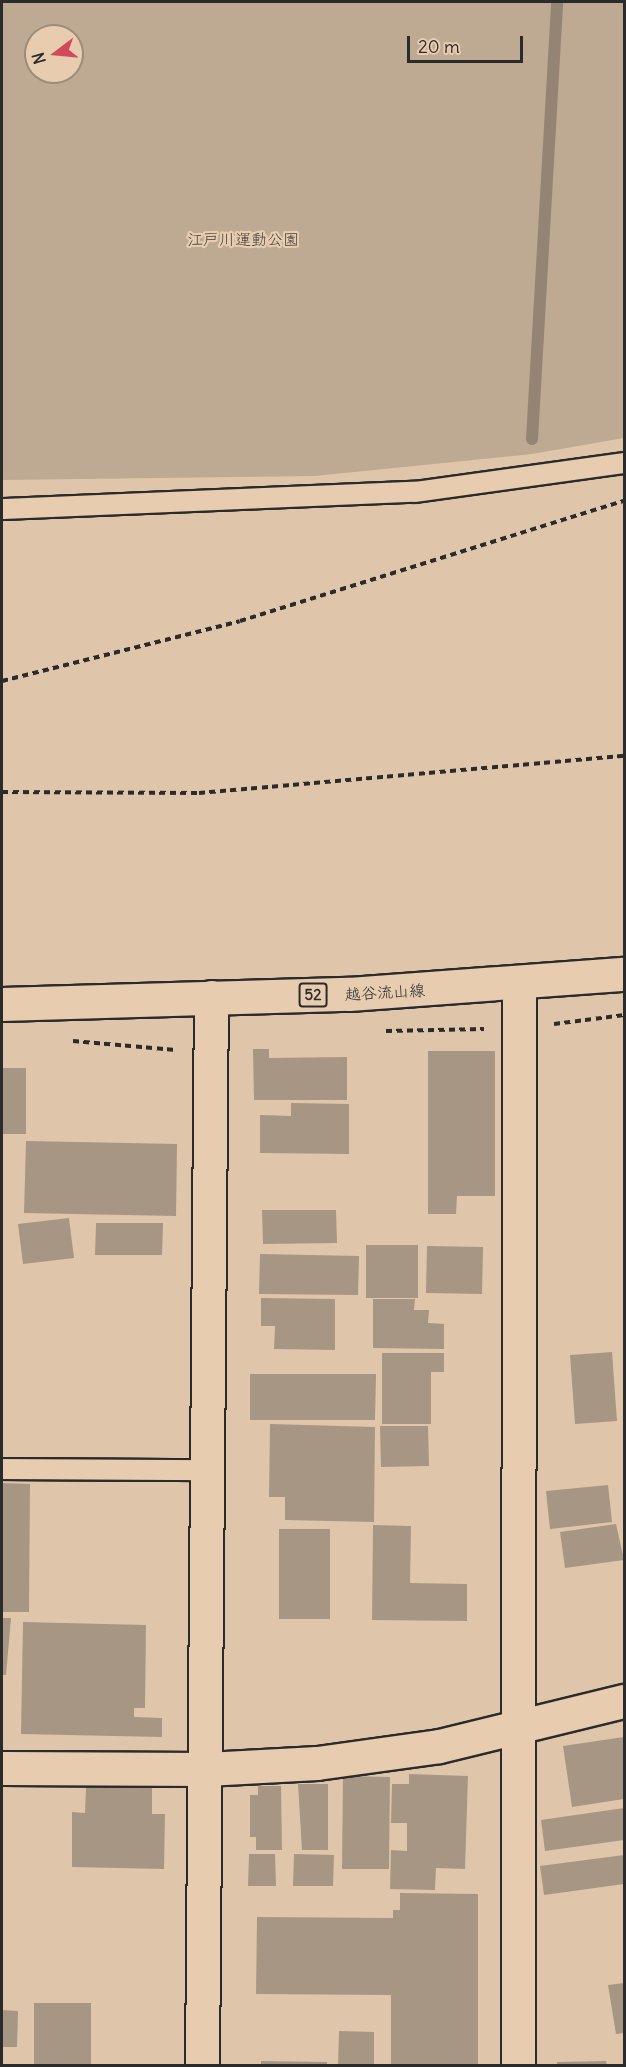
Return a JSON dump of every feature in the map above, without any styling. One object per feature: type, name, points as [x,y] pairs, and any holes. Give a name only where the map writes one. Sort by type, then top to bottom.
[{"type":"street","name":"越谷流山線","points":[[2,1004],[519,984],[624,974]]},
{"type":"street","points":[[518,2066],[519,984]]},
{"type":"street","points":[[202,2066],[211,997]]},
{"type":"street","points":[[2,1767],[206,1769],[317,1763],[519,1730],[624,1701]]},
{"type":"lane","points":[[2,509],[415,492],[624,463]]},
{"type":"lane","points":[[2,1469],[208,1470]]},
{"type":"path","points":[[2,681],[240,621],[624,501]]},
{"type":"path","points":[[2,792],[210,793],[624,756]]},
{"type":"path","points":[[379,1031],[519,1028],[624,1015]]},
{"type":"path","points":[[60,1040],[211,1052]]},
{"type":"green space","name":"江戸川運動公園","points":[[2,2],[624,2],[624,438],[532,454],[315,476],[2,480]]},
{"type":"building","points":[[253,1049],[269,1049],[269,1058],[347,1057],[347,1100],[254,1100]]},
{"type":"building","points":[[428,1051],[495,1051],[495,1196],[457,1196],[456,1214],[428,1214]]},
{"type":"building","points":[[2,1068],[26,1068],[26,1134],[2,1134]]},
{"type":"building","points":[[291,1103],[349,1104],[349,1154],[260,1153],[260,1115],[291,1116]]},
{"type":"building","points":[[26,1141],[177,1144],[176,1216],[24,1213]]},
{"type":"building","points":[[262,1210],[336,1210],[337,1243],[263,1244]]},
{"type":"building","points":[[69,1218],[74,1258],[23,1264],[18,1224]]},
{"type":"building","points":[[96,1223],[163,1223],[162,1255],[95,1255]]},
{"type":"building","points":[[366,1245],[418,1245],[418,1298],[366,1298]]},
{"type":"building","points":[[427,1246],[483,1247],[482,1294],[426,1293]]},
{"type":"building","points":[[260,1254],[359,1256],[358,1295],[259,1294]]},
{"type":"building","points":[[261,1298],[335,1299],[335,1350],[274,1349],[275,1326],[261,1326]]},
{"type":"building","points":[[373,1299],[415,1299],[414,1310],[429,1310],[428,1323],[444,1324],[444,1349],[373,1348]]},
{"type":"building","points":[[612,1352],[617,1421],[575,1424],[570,1355]]},
{"type":"building","points":[[382,1353],[444,1353],[444,1372],[431,1372],[431,1424],[382,1424]]},
{"type":"building","points":[[250,1374],[376,1374],[375,1420],[250,1420]]},
{"type":"building","points":[[270,1424],[375,1427],[374,1522],[285,1520],[285,1497],[269,1497]]},
{"type":"building","points":[[380,1426],[428,1426],[429,1466],[381,1467]]},
{"type":"building","points":[[2,1483],[30,1484],[29,1612],[2,1612]]},
{"type":"building","points":[[608,1485],[612,1522],[550,1529],[546,1491]]},
{"type":"building","points":[[616,1524],[624,1560],[565,1568],[560,1532]]},
{"type":"building","points":[[373,1525],[411,1526],[410,1583],[467,1584],[467,1621],[372,1620]]},
{"type":"building","points":[[279,1529],[330,1529],[330,1619],[279,1619]]},
{"type":"building","points":[[2,1618],[11,1618],[6,1675],[2,1675]]},
{"type":"building","points":[[23,1622],[146,1625],[145,1708],[134,1708],[134,1717],[162,1718],[162,1737],[21,1734]]},
{"type":"building","points":[[624,1737],[624,1799],[572,1807],[563,1746]]},
{"type":"building","points":[[409,1774],[468,1776],[465,1869],[436,1868],[435,1890],[390,1889],[391,1850],[407,1851],[407,1823],[391,1823],[392,1784],[409,1784]]},
{"type":"building","points":[[343,1776],[390,1777],[389,1869],[342,1869]]},
{"type":"building","points":[[298,1784],[328,1784],[328,1850],[302,1850]]},
{"type":"building","points":[[258,1786],[281,1786],[282,1850],[256,1850],[256,1837],[250,1837],[250,1795],[258,1795]]},
{"type":"building","points":[[86,1787],[152,1788],[152,1814],[165,1814],[164,1869],[72,1867],[72,1812],[85,1813]]},
{"type":"building","points":[[624,1808],[624,1840],[545,1851],[541,1820]]},
{"type":"building","points":[[249,1854],[275,1854],[276,1886],[248,1886]]},
{"type":"building","points":[[294,1854],[334,1855],[333,1886],[293,1886]]},
{"type":"building","points":[[624,1855],[624,1884],[544,1895],[540,1866]]},
{"type":"building","points":[[400,1893],[478,1894],[478,2066],[391,2066],[391,1995],[256,1994],[257,1917],[393,1918],[393,1910],[400,1910]]},
{"type":"building","points":[[624,1983],[624,2033],[616,2034],[608,1985]]},
{"type":"building","points":[[34,2003],[91,2003],[91,2066],[34,2066]]},
{"type":"building","points":[[2,2010],[18,2011],[17,2047],[2,2047]]},
{"type":"building","points":[[339,2031],[374,2032],[374,2066],[338,2066]]},
{"type":"building","points":[[261,2061],[327,2062],[327,2066],[261,2066]]},
{"type":"building","points":[[606,2061],[607,2066],[557,2066],[557,2062]]},
{"type":"waterway","points":[[532,439],[557,2]]}]
